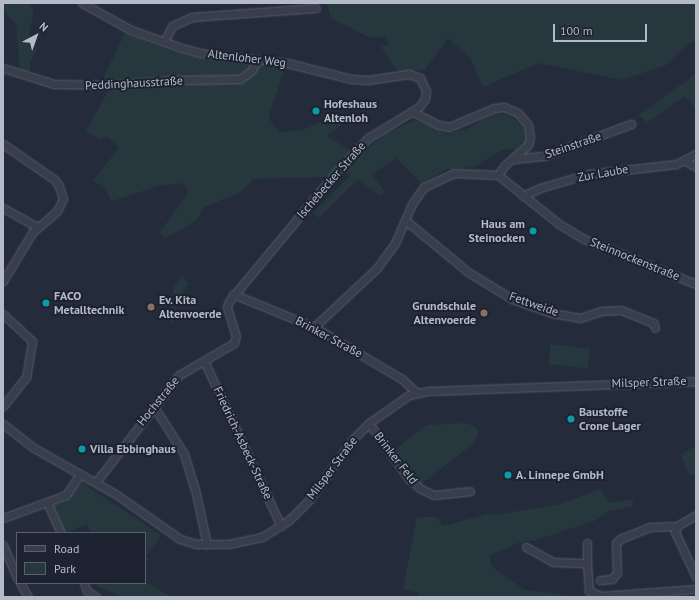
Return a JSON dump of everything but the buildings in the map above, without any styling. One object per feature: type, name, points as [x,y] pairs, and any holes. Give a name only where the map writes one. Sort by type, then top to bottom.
[{"type":"street","name":"Altenloher Weg","points":[[82,3],[131,30],[164,42],[200,52],[287,63],[351,79],[368,80],[404,74],[420,78]]},
{"type":"street","points":[[164,42],[172,26],[192,17],[316,8]]},
{"type":"street","name":"Peddinghausstraße","points":[[3,68],[54,84],[110,85],[177,80],[240,79],[251,71],[258,60]]},
{"type":"street","name":"Ischebecker Straße","points":[[233,294],[357,148],[378,131],[413,112],[425,99],[426,91],[420,78]]},
{"type":"street","points":[[314,327],[377,268],[395,243],[412,204],[424,188],[439,178],[454,173],[498,175],[513,159],[524,151],[530,138],[524,118],[512,110],[494,108],[449,127],[439,125],[413,112]]},
{"type":"street","name":"Steinstraße","points":[[513,159],[544,156],[631,124]]},
{"type":"street","points":[[3,144],[55,180],[62,191],[61,205],[37,227],[3,281]]},
{"type":"street","name":"Zur Laube","points":[[523,196],[540,188],[588,174],[676,164],[685,161],[696,154]]},
{"type":"street","points":[[685,161],[696,167]]},
{"type":"street","name":"Steinnockenstraße","points":[[498,175],[559,224],[584,239],[696,284]]},
{"type":"street","points":[[3,208],[37,227]]},
{"type":"street","name":"Fettweide","points":[[405,220],[468,272],[512,299],[552,313],[580,318],[601,311],[621,310],[653,323],[655,328]]},
{"type":"street","name":"Brinker Straße","points":[[233,294],[314,327],[402,379],[417,393]]},
{"type":"street","name":"Hochstraße","points":[[96,482],[178,375],[230,346],[236,339],[227,307],[233,294]]},
{"type":"street","points":[[3,314],[32,341],[26,377],[3,406]]},
{"type":"street","name":"Friedrich-Asbeck-Straße","points":[[204,361],[281,526]]},
{"type":"street","name":"Milsper Straße","points":[[3,424],[34,448],[96,482],[180,539],[207,545],[250,541],[281,526],[310,499],[347,445],[369,423],[401,400],[417,393],[696,381]]},
{"type":"street","points":[[154,407],[184,454],[207,545]]},
{"type":"street","name":"Brinker Feld","points":[[369,423],[409,479],[421,489],[434,495],[470,491]]},
{"type":"street","points":[[3,518],[66,495],[80,474]]},
{"type":"street","points":[[47,502],[61,532]]},
{"type":"street","points":[[600,580],[612,579],[617,573],[616,543],[620,539],[649,527],[677,526],[696,515]]},
{"type":"street","points":[[677,526],[676,537],[696,578]]},
{"type":"street","points":[[587,543],[590,591],[601,596],[696,589]]},
{"type":"street","points":[[3,545],[16,576]]},
{"type":"street","points":[[526,547],[553,562],[588,563]]},
{"type":"street","points":[[21,584],[28,597]]},
{"type":"street","points":[[84,584],[88,591],[96,597]]},
{"type":"green space","points":[[3,3],[28,3],[34,11],[29,33],[37,50],[30,62],[30,72],[20,69],[16,24],[3,10]]},
{"type":"green space","points":[[327,3],[696,3],[696,40],[686,45],[666,65],[621,80],[538,63],[483,87],[471,59],[448,38],[425,70],[398,71],[381,47],[389,44],[384,36],[375,38],[366,36],[331,18]]},
{"type":"green space","points":[[125,33],[161,47],[199,58],[286,64],[269,115],[271,122],[279,132],[303,130],[337,115],[344,123],[326,136],[351,150],[326,177],[253,179],[241,192],[204,207],[197,219],[181,230],[164,238],[160,232],[187,195],[186,186],[179,183],[158,186],[112,201],[103,186],[93,181],[119,148],[107,136],[101,140],[86,131],[109,90],[102,81]]},
{"type":"green space","points":[[696,74],[696,110],[685,96],[647,122],[639,115]]},
{"type":"green space","points":[[491,115],[507,115],[517,121],[524,129],[526,142],[516,150],[504,149],[474,167],[447,169],[421,183],[396,158],[371,175],[385,191],[380,197],[358,179],[319,218],[313,212],[350,176],[346,172],[360,155],[385,134],[416,120],[447,134],[467,129]]},
{"type":"green space","points":[[182,276],[188,284],[179,299],[172,324],[170,318],[174,287]]},
{"type":"green space","points":[[551,344],[590,349],[587,369],[549,364]]},
{"type":"green space","points":[[467,423],[479,430],[474,443],[420,485],[409,476],[393,451],[427,425]]},
{"type":"green space","points":[[696,445],[696,470],[693,475],[688,473],[681,455]]},
{"type":"green space","points":[[82,483],[161,535],[146,556],[146,532],[91,532],[87,524],[65,532],[54,505],[66,501]]},
{"type":"green space","points":[[601,489],[609,503],[633,499],[633,506],[609,511],[594,521],[536,540],[518,543],[490,555],[490,564],[496,570],[525,590],[579,597],[418,597],[419,593],[403,589],[417,517],[436,517],[443,526],[492,513],[495,515],[560,504]]},
{"type":"green space","points":[[146,556],[149,559],[146,563]]},
{"type":"green space","points":[[146,583],[172,597],[122,597],[97,586],[98,584],[146,584]]},
{"type":"place","name":"Hofeshaus Altenloh","points":[[316,111]]},
{"type":"place","name":"Haus am Steinocken","points":[[533,231]]},
{"type":"place","name":"FACO Metalltechnik","points":[[46,303]]},
{"type":"place","name":"Ev. Kita Altenvoerde","points":[[151,307]]},
{"type":"place","name":"Grundschule Altenvoerde","points":[[484,313]]},
{"type":"place","name":"Baustoffe Crone Lager","points":[[571,419]]},
{"type":"place","name":"Villa Ebbinghaus","points":[[82,449]]},
{"type":"place","name":"A. Linnepe GmbH","points":[[508,475]]}]
